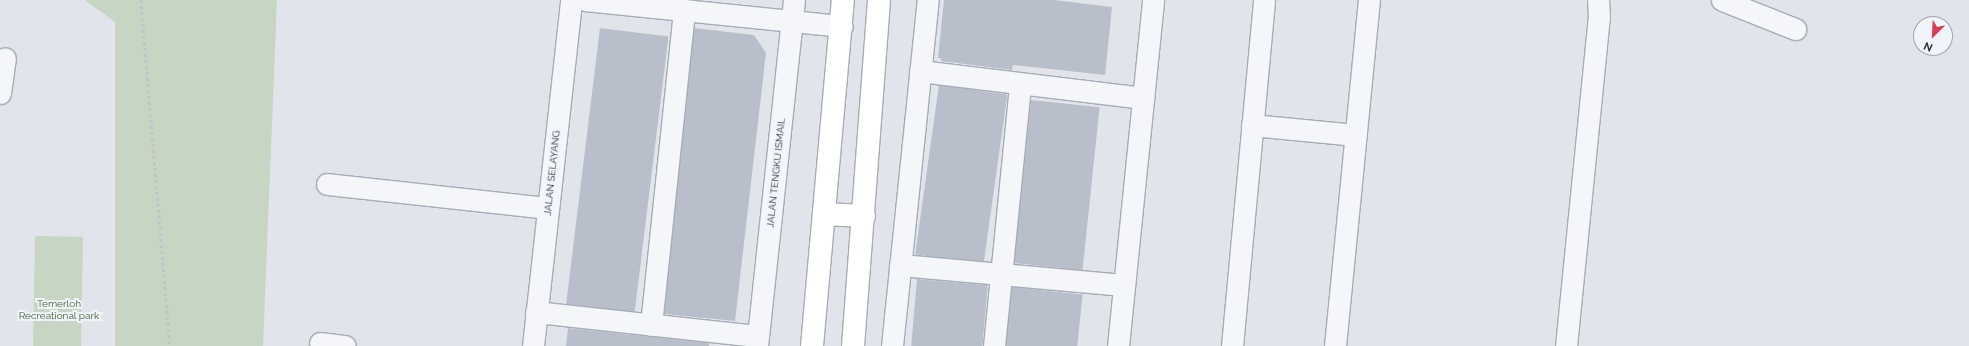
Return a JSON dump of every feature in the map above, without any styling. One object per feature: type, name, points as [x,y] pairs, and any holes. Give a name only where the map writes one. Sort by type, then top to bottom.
[{"type":"main road","points":[[812,346],[842,26],[843,0]]},
{"type":"main road","points":[[853,346],[864,216],[879,0]]},
{"type":"main road","points":[[824,214],[864,216]]},
{"type":"main road","points":[[805,346],[816,310]]},
{"type":"street","name":"JALAN SELAYANG","points":[[533,346],[571,0]]},
{"type":"street","points":[[586,0],[675,6],[842,26]]},
{"type":"street","name":"JALAN TENGKU ISMAIL","points":[[758,341],[793,21],[794,0]]},
{"type":"street","points":[[892,346],[928,0]]},
{"type":"street","points":[[1118,346],[1153,0]]},
{"type":"street","points":[[1232,346],[1264,0]]},
{"type":"street","points":[[1335,346],[1369,0]]},
{"type":"street","points":[[1566,346],[1599,18],[1598,0]]},
{"type":"street","points":[[1722,0],[1795,29]]},
{"type":"street","points":[[651,325],[675,6]]},
{"type":"street","points":[[0,93],[5,58]]},
{"type":"street","points":[[920,71],[1143,98]]},
{"type":"street","points":[[994,346],[1020,84]]},
{"type":"street","points":[[1252,125],[1356,135]]},
{"type":"street","points":[[327,184],[548,208]]},
{"type":"street","points":[[900,265],[1124,285]]},
{"type":"street","points":[[536,312],[651,325],[758,341]]},
{"type":"street","points":[[320,343],[346,346]]},
{"type":"path","points":[[141,0],[170,346]]},
{"type":"green space","points":[[85,0],[277,0],[263,346],[115,346],[115,22]]},
{"type":"green space","name":"Temerloh Recreational park","points":[[35,236],[83,237],[81,346],[33,346]]},
{"type":"building","points":[[944,0],[1054,0],[1112,7],[1105,75],[1013,65],[1012,70],[941,61],[941,58],[938,58]]},
{"type":"building","points":[[600,28],[668,36],[635,312],[566,304]]},
{"type":"building","points":[[694,28],[754,35],[766,53],[735,321],[664,314]]},
{"type":"building","points":[[939,85],[1007,95],[984,264],[915,254]]},
{"type":"building","points":[[1031,100],[1100,107],[1082,270],[1014,263]]},
{"type":"building","points":[[917,279],[988,285],[982,346],[911,346]]},
{"type":"building","points":[[1012,287],[1083,294],[1077,346],[1006,346]]},
{"type":"building","points":[[568,328],[709,343],[709,346],[566,346]]}]
